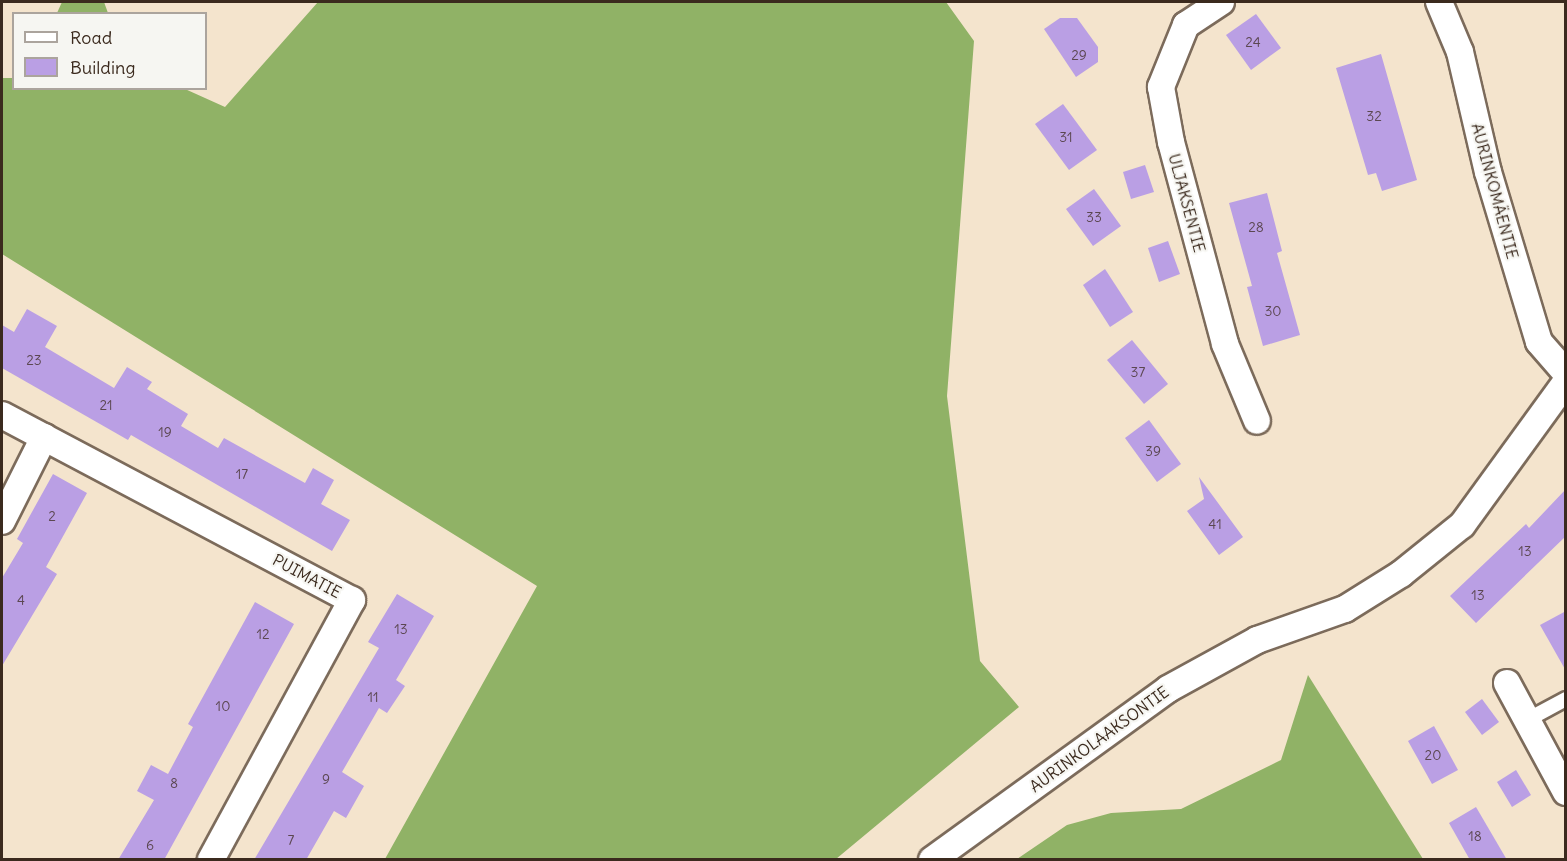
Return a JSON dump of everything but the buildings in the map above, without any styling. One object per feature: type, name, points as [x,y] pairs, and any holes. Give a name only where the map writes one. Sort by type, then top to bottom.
[{"type":"street","name":"ULJAKSENTIE","points":[[1221,2],[1186,25],[1161,87],[1170,141],[1225,344],[1257,421]]},
{"type":"street","name":"AURINKOMÄENTIE","points":[[1438,2],[1460,52],[1488,172],[1539,342],[1566,373]]},
{"type":"street","name":"AURINKOLAAKSONTIE","points":[[932,860],[1168,689],[1257,640],[1345,609],[1401,574],[1462,525],[1566,382]]},
{"type":"street","name":"PUIMATIE","points":[[2,415],[352,600],[211,860]]},
{"type":"street","points":[[2,521],[44,437]]},
{"type":"street","points":[[1507,683],[1566,792]]},
{"type":"lane","points":[[1527,720],[1566,699]]},
{"type":"green space","points":[[62,2],[104,2],[108,12],[57,12]]},
{"type":"green space","points":[[318,2],[946,2],[974,41],[947,396],[980,661],[1019,707],[836,859],[385,859],[537,586],[2,254],[2,78],[12,78],[12,90],[187,90],[225,107]]},
{"type":"green space","points":[[1308,675],[1423,859],[1017,859],[1067,825],[1111,813],[1181,809],[1281,760]]}]
